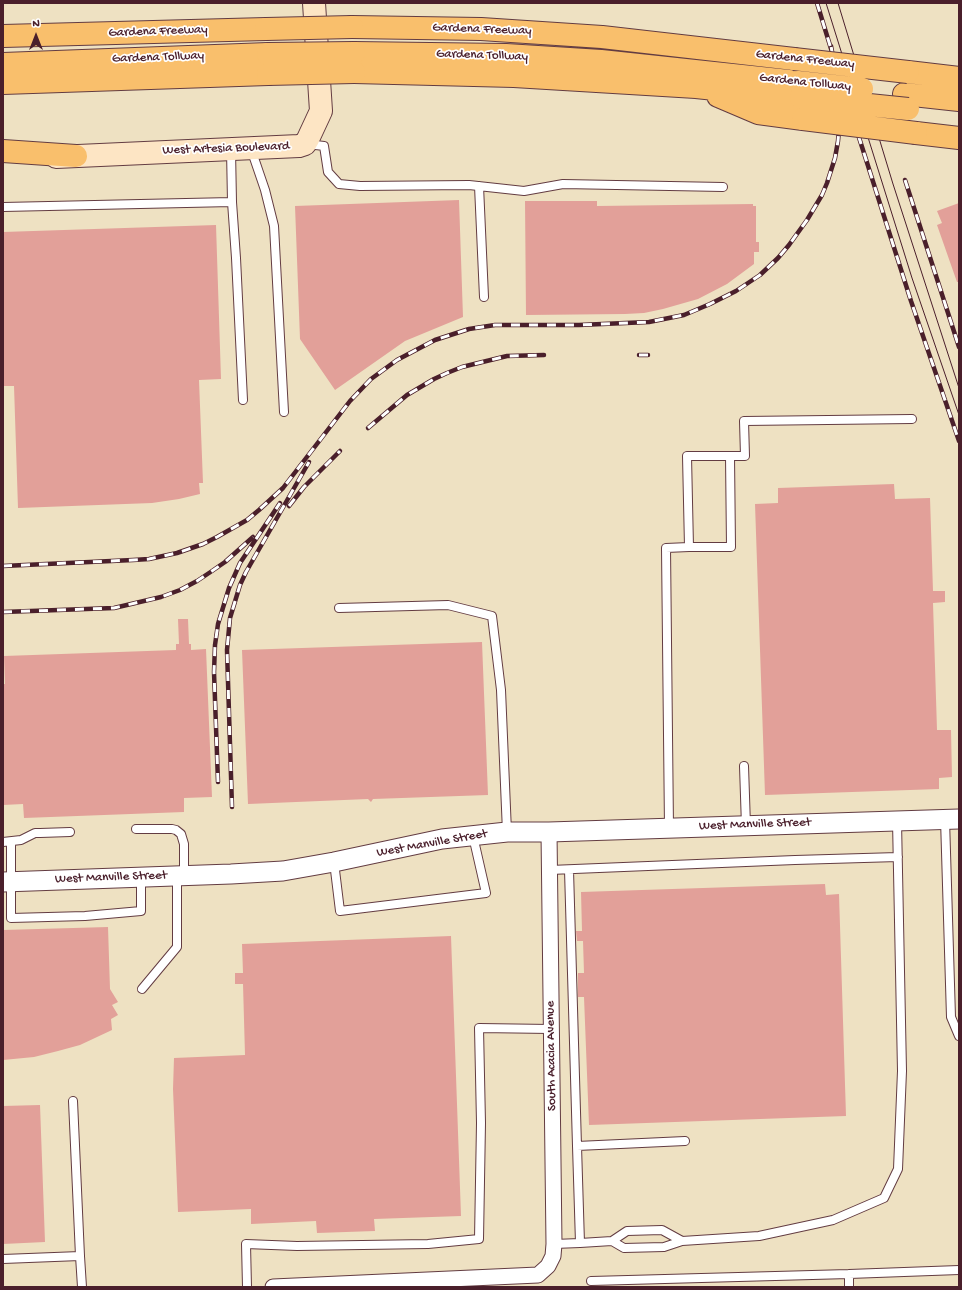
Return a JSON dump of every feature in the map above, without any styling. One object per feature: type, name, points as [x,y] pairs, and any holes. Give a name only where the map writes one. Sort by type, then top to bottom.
[{"type":"highway","name":"Gardena Freeway","points":[[3,36],[352,27],[481,29],[602,38],[959,78]]},
{"type":"highway","name":"Gardena Tollway","points":[[3,53],[218,46],[234,29]]},
{"type":"highway","name":"Gardena Tollway","points":[[354,62],[506,56],[601,61],[799,90],[906,101],[959,100]]},
{"type":"highway","points":[[3,83],[268,64],[354,62],[514,76],[696,87],[799,90]]},
{"type":"highway","name":"Gardena Tollway","points":[[3,64],[268,64]]},
{"type":"highway","points":[[696,87],[758,113],[959,138]]},
{"type":"highway","points":[[906,101],[959,115]]},
{"type":"highway","points":[[3,150],[76,156]]},
{"type":"main road","name":"West Artesia Boulevard","points":[[3,160],[299,146],[304,144],[308,139],[321,111],[314,3]]},
{"type":"street","name":"West Manville Street","points":[[7,882],[284,871],[442,839],[508,832],[952,819]]},
{"type":"street","name":"South Acacia Avenue","points":[[380,1284],[538,1275],[548,1266],[553,1256],[549,832]]},
{"type":"street","points":[[273,1287],[380,1284]]},
{"type":"lane","points":[[304,144],[324,146],[328,172],[339,184],[360,186],[469,185],[524,191],[563,184],[723,187]]},
{"type":"lane","points":[[240,149],[232,202],[243,400]]},
{"type":"lane","points":[[240,149],[265,190],[274,226],[284,412]]},
{"type":"lane","points":[[479,186],[484,297]]},
{"type":"lane","points":[[3,208],[232,202]]},
{"type":"lane","points":[[689,547],[687,456],[745,456],[744,421],[912,419]]},
{"type":"lane","points":[[730,456],[732,547]]},
{"type":"lane","points":[[668,828],[666,548],[740,546]]},
{"type":"lane","points":[[339,608],[448,605],[492,616],[501,690],[508,832]]},
{"type":"lane","points":[[744,766],[746,826]]},
{"type":"lane","points":[[952,819],[951,1017],[959,1036]]},
{"type":"lane","points":[[612,1241],[624,1248],[644,1248],[664,1247],[682,1241],[759,1236],[833,1220],[884,1198],[898,1169],[902,1071],[897,821]]},
{"type":"lane","points":[[136,829],[176,830],[181,834],[184,844],[177,947],[142,990]]},
{"type":"lane","points":[[70,832],[40,833],[21,840],[7,842],[7,882],[11,918],[85,916],[141,912],[141,877]]},
{"type":"lane","points":[[334,862],[340,912],[486,893],[473,835]]},
{"type":"lane","points":[[550,870],[898,857]]},
{"type":"lane","points":[[569,870],[580,1243]]},
{"type":"lane","points":[[247,1287],[246,1244],[297,1246],[428,1244],[479,1239],[481,1123],[479,1028],[551,1029]]},
{"type":"lane","points":[[73,1100],[82,1287]]},
{"type":"lane","points":[[577,1146],[685,1141]]},
{"type":"lane","points":[[554,1244],[612,1241],[627,1231],[662,1230],[682,1241]]},
{"type":"lane","points":[[3,1259],[80,1256]]},
{"type":"lane","points":[[591,1281],[959,1270]]},
{"type":"lane","points":[[849,1274],[849,1287]]},
{"type":"building","points":[[459,200],[463,317],[405,341],[335,390],[300,339],[295,206]]},
{"type":"building","points":[[525,201],[597,201],[597,206],[753,204],[753,206],[756,206],[756,242],[759,242],[759,252],[754,252],[754,264],[727,284],[698,299],[663,309],[644,313],[625,314],[526,315]]},
{"type":"building","points":[[959,203],[959,282],[957,282],[937,225],[942,223],[937,211]]},
{"type":"building","points":[[216,225],[221,379],[199,380],[203,483],[199,483],[200,494],[152,503],[18,508],[14,386],[3,386],[3,232]]},
{"type":"building","points":[[894,484],[895,499],[930,498],[933,591],[945,591],[945,602],[933,603],[937,730],[951,730],[952,777],[939,778],[939,789],[765,795],[755,504],[778,503],[778,488]]},
{"type":"building","points":[[178,619],[188,619],[189,644],[191,644],[191,650],[206,649],[212,797],[184,798],[184,812],[24,818],[23,804],[3,805],[4,656],[176,650],[176,644],[179,644]]},
{"type":"building","points":[[482,642],[488,795],[373,799],[371,802],[368,799],[248,804],[242,650]]},
{"type":"building","points":[[825,884],[826,895],[839,894],[846,1116],[589,1125],[584,997],[578,997],[578,973],[584,973],[583,941],[577,941],[576,931],[582,931],[581,892]]},
{"type":"building","points":[[108,927],[110,989],[118,1002],[112,1005],[118,1015],[111,1019],[112,1030],[80,1045],[34,1057],[3,1060],[3,930]]},
{"type":"building","points":[[451,936],[461,1216],[374,1219],[375,1231],[317,1233],[316,1221],[251,1224],[251,1209],[178,1212],[173,1089],[174,1058],[245,1055],[243,984],[235,984],[235,973],[243,973],[242,944]]},
{"type":"building","points":[[40,1105],[45,1242],[3,1244],[3,1106]]},
{"type":"tram line","points":[[826,3],[912,278],[959,415]]},
{"type":"tram line","points":[[838,3],[893,184],[959,388]]},
{"type":"railway","points":[[817,3],[832,52]]},
{"type":"railway","points":[[3,566],[149,559],[177,553],[203,544],[217,537],[247,520],[283,488],[350,401],[371,379],[397,360],[435,340],[469,329],[495,325],[579,325],[649,322],[684,315],[736,291],[760,275],[789,245],[807,220],[822,195],[827,183],[835,158],[840,117],[840,97],[831,46]]},
{"type":"railway","points":[[842,84],[911,301],[959,441]]},
{"type":"railway","points":[[905,180],[959,347]]},
{"type":"railway","points":[[368,428],[407,395],[447,373],[462,367],[507,356],[544,355]]},
{"type":"railway","points":[[639,355],[648,355]]},
{"type":"railway","points":[[289,506],[304,487],[340,451]]},
{"type":"railway","points":[[232,807],[227,650],[230,618],[240,585],[246,572],[309,462]]},
{"type":"railway","points":[[218,782],[214,672],[215,645],[218,624],[229,588],[240,563],[280,503]]},
{"type":"railway","points":[[3,612],[114,608],[161,597],[180,590],[197,581],[225,562],[253,537]]}]
